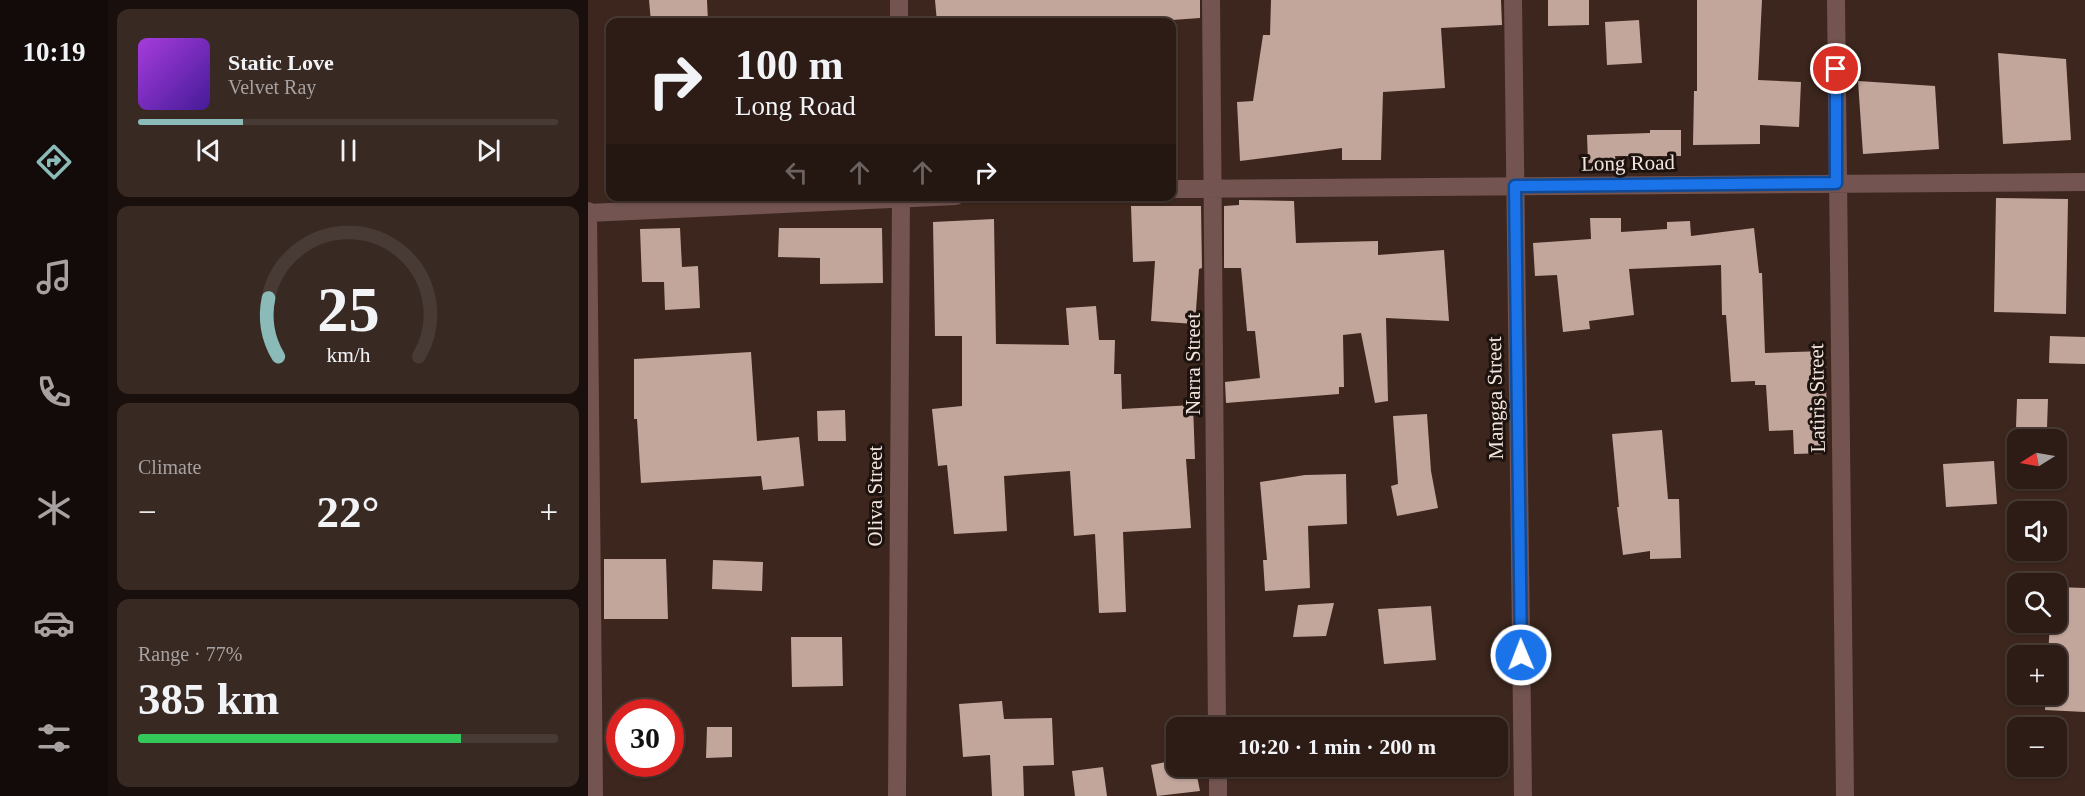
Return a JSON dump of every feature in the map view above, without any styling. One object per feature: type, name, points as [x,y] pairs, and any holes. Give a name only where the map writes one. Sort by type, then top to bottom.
[{"type":"street","points":[[899,0],[900,18]]},
{"type":"street","name":"Narra Street","points":[[1211,0],[1215,187],[1217,717]]},
{"type":"street","name":"Mangga Street","points":[[1513,0],[1523,796]]},
{"type":"street","name":"Latiris Street","points":[[1836,0],[1836,183],[1845,796]]},
{"type":"street","name":"Long Road","points":[[1176,189],[2085,182]]},
{"type":"street","points":[[594,796],[588,212],[818,201]]},
{"type":"street","name":"Oliva Street","points":[[897,796],[901,201]]},
{"type":"street","points":[[1218,777],[1218,796]]},
{"type":"building","points":[[649,0],[707,0],[708,18],[651,18]]},
{"type":"building","points":[[935,0],[1200,0],[1200,18],[1176,20],[937,18]]},
{"type":"building","points":[[1271,0],[1501,0],[1502,25],[1441,28],[1445,88],[1383,92],[1381,160],[1342,160],[1342,148],[1240,161],[1237,102],[1253,101],[1263,35],[1270,35]]},
{"type":"building","points":[[1548,0],[1589,0],[1589,25],[1548,26]]},
{"type":"building","points":[[1697,0],[1762,0],[1758,80],[1801,82],[1799,127],[1760,125],[1760,144],[1693,145],[1694,91],[1697,91]]},
{"type":"building","points":[[1639,20],[1642,63],[1607,65],[1605,22]]},
{"type":"building","points":[[1998,53],[2066,59],[2071,140],[2003,144]]},
{"type":"building","points":[[1858,81],[1935,86],[1939,149],[1863,154]]},
{"type":"building","points":[[1650,130],[1681,130],[1681,156],[1615,156],[1616,163],[1588,163],[1587,135],[1650,133]]},
{"type":"building","points":[[1996,198],[2068,199],[2066,314],[1994,312]]},
{"type":"building","points":[[1239,200],[1294,201],[1296,243],[1378,241],[1378,255],[1444,250],[1449,321],[1386,318],[1388,401],[1375,403],[1361,333],[1343,335],[1344,387],[1339,387],[1339,394],[1226,403],[1225,382],[1260,378],[1255,331],[1247,331],[1241,268],[1224,268],[1224,206],[1239,205]]},
{"type":"building","points":[[1131,206],[1201,206],[1202,268],[1199,269],[1195,324],[1151,321],[1155,261],[1133,262]]},
{"type":"building","points":[[1590,218],[1621,218],[1621,232],[1667,229],[1667,222],[1690,221],[1691,236],[1754,228],[1759,273],[1762,273],[1765,353],[1825,351],[1828,453],[1794,454],[1793,430],[1769,431],[1766,385],[1755,385],[1755,381],[1731,382],[1726,315],[1722,315],[1721,265],[1629,269],[1634,315],[1589,321],[1590,329],[1563,332],[1557,275],[1535,276],[1533,243],[1591,239]]},
{"type":"building","points":[[994,219],[996,344],[1069,345],[1066,308],[1096,306],[1099,340],[1115,340],[1114,374],[1121,374],[1122,409],[1193,405],[1195,459],[1186,459],[1191,528],[1123,532],[1126,612],[1099,613],[1095,534],[1074,536],[1070,471],[1004,476],[1007,531],[954,534],[947,465],[938,466],[932,409],[962,406],[962,336],[935,336],[933,222]]},
{"type":"building","points":[[680,228],[682,267],[698,266],[700,308],[665,310],[664,282],[642,282],[640,229]]},
{"type":"building","points":[[779,228],[882,228],[883,283],[820,284],[820,258],[778,257]]},
{"type":"building","points":[[2050,336],[2085,337],[2085,364],[2049,363]]},
{"type":"building","points":[[751,352],[757,441],[799,437],[804,486],[763,490],[761,476],[641,483],[637,419],[634,419],[634,359]]},
{"type":"building","points":[[2017,399],[2048,399],[2047,428],[2016,427]]},
{"type":"building","points":[[845,410],[846,441],[818,441],[817,411]]},
{"type":"building","points":[[1427,414],[1431,471],[1438,508],[1397,516],[1391,486],[1398,484],[1393,416]]},
{"type":"building","points":[[1662,430],[1668,499],[1679,499],[1681,558],[1650,559],[1650,551],[1623,555],[1612,434]]},
{"type":"building","points":[[1994,461],[1997,504],[1946,507],[1943,464]]},
{"type":"building","points":[[1346,474],[1347,524],[1308,526],[1310,588],[1265,591],[1263,560],[1267,560],[1260,482],[1305,475]]},
{"type":"building","points":[[604,559],[666,559],[668,619],[604,619]]},
{"type":"building","points":[[713,560],[763,562],[762,591],[712,589]]},
{"type":"building","points":[[2067,587],[2085,588],[2085,712],[2045,710],[2045,705],[2067,705],[2067,645],[2049,645],[2049,633],[2067,633]]},
{"type":"building","points":[[1334,603],[1326,636],[1293,637],[1298,605]]},
{"type":"building","points":[[1431,606],[1436,660],[1384,664],[1378,609]]},
{"type":"building","points":[[791,637],[842,637],[843,686],[792,687]]},
{"type":"building","points":[[1002,701],[1004,719],[1052,718],[1054,765],[1023,766],[1024,796],[992,796],[990,755],[963,757],[959,704]]},
{"type":"building","points":[[707,727],[732,727],[732,757],[706,758]]},
{"type":"building","points":[[1166,762],[1166,777],[1197,777],[1200,791],[1157,796],[1151,765]]},
{"type":"building","points":[[1103,767],[1107,796],[1075,796],[1072,771]]},
{"type":"route","points":[[1521,655],[1515,186],[1836,183],[1836,69]]}]
